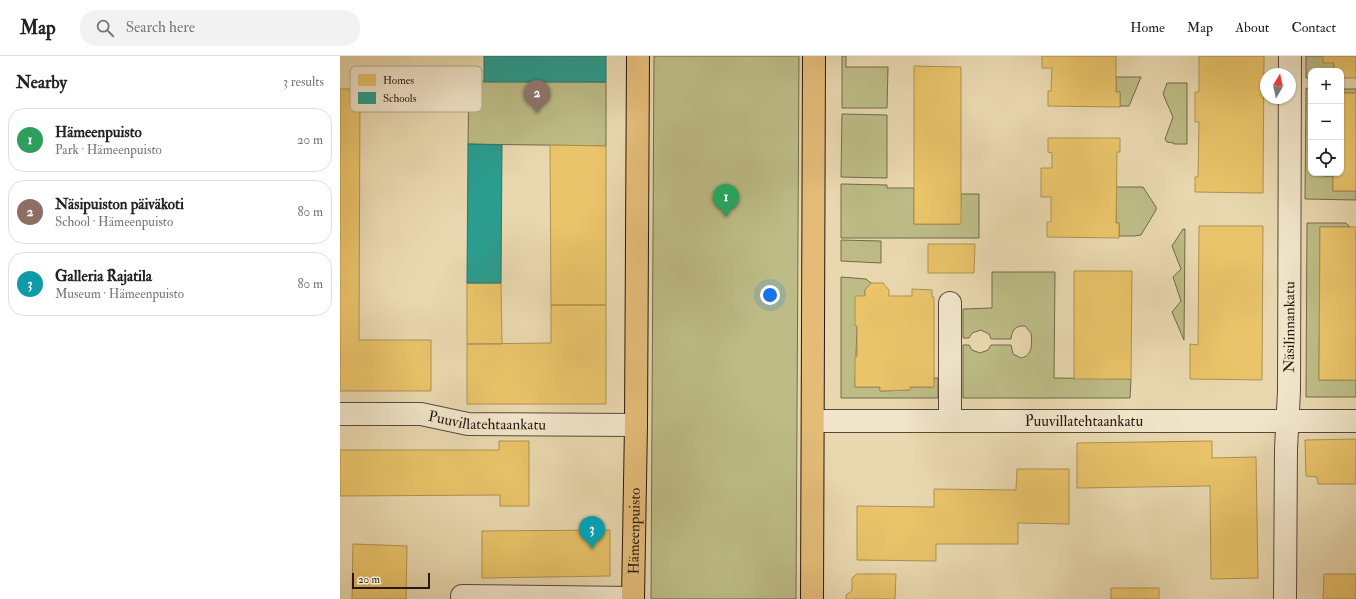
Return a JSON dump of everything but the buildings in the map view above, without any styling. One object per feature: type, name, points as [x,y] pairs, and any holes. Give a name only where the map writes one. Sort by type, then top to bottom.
[{"type":"main road","name":"Hämeenpuisto","points":[[633,598],[636,425],[638,56]]},
{"type":"main road","points":[[812,599],[814,56]]},
{"type":"street","name":"Näsilinnankatu","points":[[1285,599],[1287,421],[1289,391],[1290,56]]},
{"type":"street","points":[[950,304],[950,421]]},
{"type":"street","name":"Puuvillatehtaankatu","points":[[340,414],[421,414],[468,424],[636,425]]},
{"type":"street","name":"Puuvillatehtaankatu","points":[[813,421],[1356,421]]},
{"type":"street","points":[[462,596],[633,598]]},
{"type":"shaded area","points":[[654,56],[799,56],[796,599],[651,599]]},
{"type":"shaded area","points":[[842,56],[846,56],[846,67],[888,67],[887,108],[842,108]]},
{"type":"shaded area","points":[[1306,56],[1323,56],[1334,63],[1334,68],[1308,68],[1308,78],[1306,78]]},
{"type":"shaded area","points":[[1116,77],[1141,77],[1129,106],[1120,106],[1120,92],[1116,92]]},
{"type":"shaded area","points":[[482,81],[606,82],[606,146],[468,144],[469,112],[482,112]]},
{"type":"shaded area","points":[[1167,83],[1187,83],[1187,144],[1174,144],[1167,142],[1165,139],[1173,117],[1163,94]]},
{"type":"shaded area","points":[[1306,88],[1308,88],[1308,176],[1333,176],[1333,191],[1356,191],[1356,200],[1305,199]]},
{"type":"shaded area","points":[[1344,89],[1356,89],[1356,93],[1344,93]]},
{"type":"shaded area","points":[[842,114],[887,115],[887,178],[841,177]]},
{"type":"shaded area","points":[[841,184],[887,185],[887,188],[914,188],[914,224],[960,224],[961,194],[979,194],[979,238],[841,238]]},
{"type":"shaded area","points":[[1116,187],[1143,187],[1156,207],[1156,210],[1141,235],[1119,236],[1119,223],[1116,223]]},
{"type":"shaded area","points":[[1307,223],[1346,223],[1350,227],[1320,227],[1319,380],[1356,380],[1356,397],[1306,397]]},
{"type":"shaded area","points":[[1183,229],[1185,229],[1184,340],[1172,312],[1181,301],[1173,277],[1181,269],[1172,246]]},
{"type":"shaded area","points":[[841,240],[881,241],[881,263],[841,261]]},
{"type":"shaded area","points":[[992,272],[1055,272],[1054,378],[1131,379],[1130,398],[963,398],[963,345],[969,345],[972,350],[980,353],[988,350],[991,345],[1011,345],[1013,354],[1021,358],[1028,355],[1031,348],[1031,333],[1025,326],[1019,326],[1016,328],[1012,333],[1011,339],[991,339],[989,334],[981,330],[972,333],[969,338],[963,338],[963,309],[992,308]]},
{"type":"shaded area","points":[[841,277],[866,279],[871,283],[865,290],[865,296],[857,326],[855,387],[880,387],[880,391],[909,390],[910,387],[933,387],[934,378],[938,378],[938,398],[841,398]]},
{"type":"place","name":"Näsipuiston päiväkoti","points":[[537,113]]},
{"type":"place","name":"Hämeenpuisto","points":[[726,217]]},
{"type":"place","name":"Galleria Rajatila","points":[[592,549]]}]
